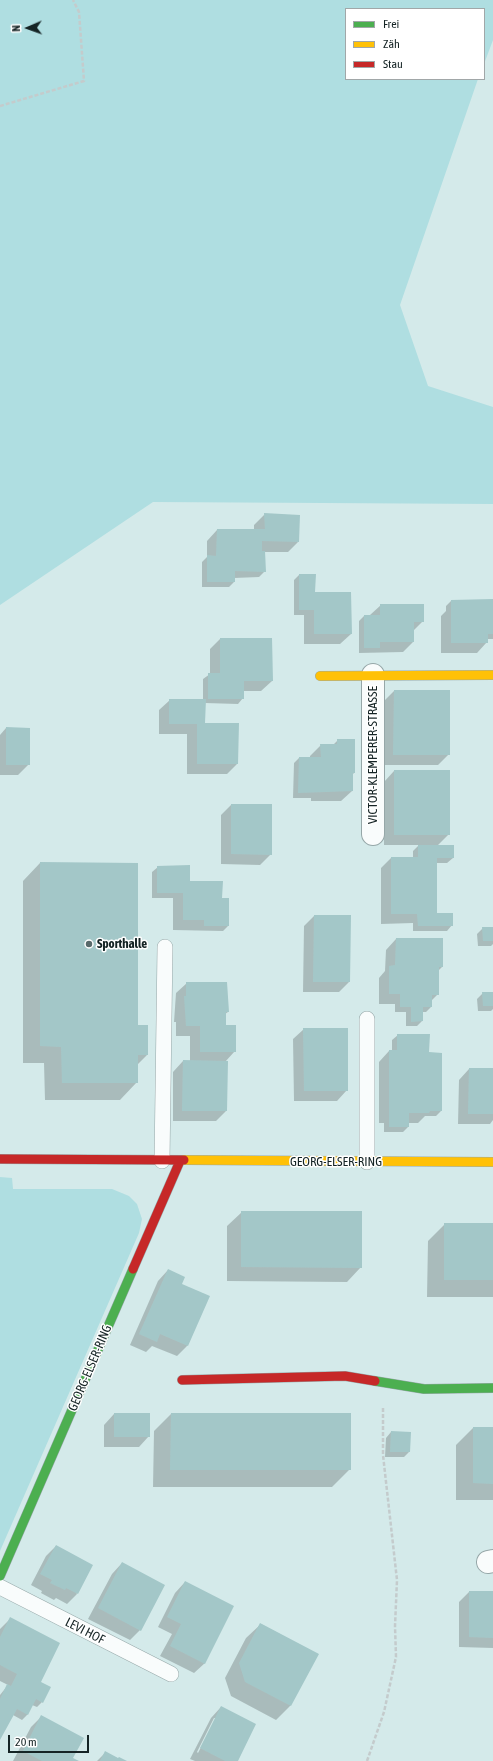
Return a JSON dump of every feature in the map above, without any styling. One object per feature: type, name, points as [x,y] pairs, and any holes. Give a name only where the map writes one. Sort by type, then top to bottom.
[{"type":"street","name":"VICTOR-KLEMPERER-STRASSE","points":[[320,676],[493,674]]},
{"type":"street","name":"VICTOR-KLEMPERER-STRASSE","points":[[373,675],[374,834]]},
{"type":"street","name":"GEORG-ELSER-RING","points":[[0,1159],[493,1162]]},
{"type":"street","name":"GEORG-ELSER-RING","points":[[0,1576],[180,1161]]},
{"type":"street","points":[[182,1380],[345,1376],[424,1389],[493,1388]]},
{"type":"lane","points":[[162,1161],[165,947]]},
{"type":"lane","points":[[367,1019],[367,1162]]},
{"type":"lane","name":"LEVI HOF","points":[[0,1587],[171,1674]]},
{"type":"path","points":[[0,106],[84,81],[79,12],[73,0]]},
{"type":"path","points":[[367,1761],[384,1712],[396,1657],[395,1626],[397,1580],[383,1455],[384,1382]]},
{"type":"shaded area","points":[[0,0],[493,0],[493,40],[485,61],[485,8],[345,8],[345,80],[478,80],[400,305],[428,386],[493,407],[493,504],[153,502],[0,605]]},
{"type":"shaded area","points":[[0,1177],[12,1178],[13,1189],[112,1189],[129,1196],[137,1204],[142,1219],[139,1233],[0,1551]]},
{"type":"building","points":[[264,513],[300,515],[299,542],[262,541],[262,551],[265,551],[266,572],[235,571],[235,582],[207,582],[207,555],[216,556],[217,529],[265,529]]},
{"type":"building","points":[[299,574],[316,574],[315,592],[351,592],[352,634],[314,634],[314,610],[299,610]]},
{"type":"building","points":[[493,599],[493,634],[488,634],[488,643],[451,643],[451,600]]},
{"type":"building","points":[[380,604],[424,604],[424,622],[414,622],[414,642],[380,642],[380,648],[364,648],[364,615],[380,615]]},
{"type":"building","points":[[220,638],[272,638],[273,681],[244,681],[244,699],[208,699],[208,673],[220,673]]},
{"type":"building","points":[[394,690],[450,690],[450,755],[393,755]]},
{"type":"building","points":[[169,699],[206,699],[205,723],[239,723],[238,764],[197,764],[197,724],[169,724]]},
{"type":"building","points":[[6,727],[30,728],[30,765],[6,765]]},
{"type":"building","points":[[337,739],[355,739],[355,773],[353,773],[353,791],[298,793],[299,757],[321,757],[320,744],[337,744]]},
{"type":"building","points":[[394,770],[450,770],[450,835],[394,835]]},
{"type":"building","points":[[231,804],[272,804],[272,855],[231,854]]},
{"type":"building","points":[[418,845],[454,845],[454,858],[437,858],[437,913],[453,913],[453,926],[418,926],[417,914],[391,914],[391,857],[418,857]]},
{"type":"building","name":"Sporthalle","points":[[40,862],[138,863],[138,1025],[148,1025],[148,1055],[138,1055],[138,1083],[62,1083],[61,1047],[40,1046]]},
{"type":"building","points":[[190,865],[190,881],[223,881],[222,898],[229,898],[229,926],[204,926],[204,920],[183,920],[183,893],[157,893],[157,866]]},
{"type":"building","points":[[314,915],[351,915],[350,982],[313,982]]},
{"type":"building","points":[[482,927],[493,927],[493,941],[483,941]]},
{"type":"building","points":[[396,938],[443,938],[443,967],[439,967],[439,995],[432,995],[432,1007],[423,1007],[423,1021],[411,1022],[411,1007],[400,1007],[400,994],[389,994],[389,966],[395,965]]},
{"type":"building","points":[[186,982],[227,982],[229,1012],[226,1012],[226,1025],[236,1025],[236,1052],[200,1052],[200,1026],[186,1026],[184,996],[186,996]]},
{"type":"building","points":[[482,992],[493,992],[493,1006],[483,1006]]},
{"type":"building","points":[[303,1028],[348,1028],[348,1091],[304,1091]]},
{"type":"building","points":[[397,1034],[430,1034],[429,1052],[442,1053],[442,1111],[430,1111],[429,1113],[409,1113],[409,1127],[389,1127],[389,1050],[397,1050]]},
{"type":"building","points":[[183,1060],[228,1061],[227,1111],[182,1111]]},
{"type":"building","points":[[469,1068],[493,1068],[493,1114],[468,1114]]},
{"type":"building","points":[[241,1211],[362,1211],[362,1268],[241,1267]]},
{"type":"building","points":[[444,1223],[493,1223],[493,1280],[444,1280]]},
{"type":"building","points":[[168,1269],[185,1277],[182,1284],[210,1296],[188,1346],[160,1334],[157,1342],[139,1334]]},
{"type":"building","points":[[114,1413],[150,1413],[150,1437],[114,1437]]},
{"type":"building","points":[[171,1413],[351,1413],[351,1470],[170,1470]]},
{"type":"building","points":[[473,1427],[493,1427],[493,1484],[473,1483]]},
{"type":"building","points":[[391,1431],[411,1432],[410,1452],[390,1452]]},
{"type":"building","points":[[56,1545],[93,1565],[78,1594],[50,1583],[52,1580],[40,1574]]},
{"type":"building","points":[[122,1562],[165,1585],[141,1631],[98,1608]]},
{"type":"building","points":[[185,1581],[234,1606],[205,1664],[170,1646],[181,1624],[167,1617]]},
{"type":"building","points":[[469,1591],[493,1591],[493,1638],[469,1637]]},
{"type":"building","points":[[10,1617],[60,1643],[41,1682],[51,1687],[43,1703],[36,1699],[28,1715],[17,1709],[0,1740],[0,1699],[7,1684],[11,1686],[17,1674],[0,1665],[0,1637]]},
{"type":"building","points":[[260,1623],[319,1654],[291,1706],[245,1682],[239,1663]]},
{"type":"building","points":[[221,1706],[256,1724],[238,1761],[225,1761],[200,1748]]},
{"type":"building","points":[[41,1715],[84,1738],[73,1758],[79,1761],[42,1761],[23,1751]]},
{"type":"building","points":[[105,1751],[118,1758],[119,1757],[127,1761],[100,1761]]},
{"type":"traffic: fast","points":[[0,1576],[133,1269]]},
{"type":"traffic: fast","points":[[375,1381],[424,1389],[493,1388]]},
{"type":"traffic: slow","points":[[320,676],[493,675]]},
{"type":"traffic: slow","points":[[184,1160],[493,1162]]},
{"type":"traffic: jam","points":[[0,1159],[184,1160]]},
{"type":"traffic: jam","points":[[133,1269],[180,1161]]},
{"type":"traffic: jam","points":[[182,1380],[345,1376],[375,1381]]},
{"type":"place","name":"Sporthalle","points":[[89,944]]}]
